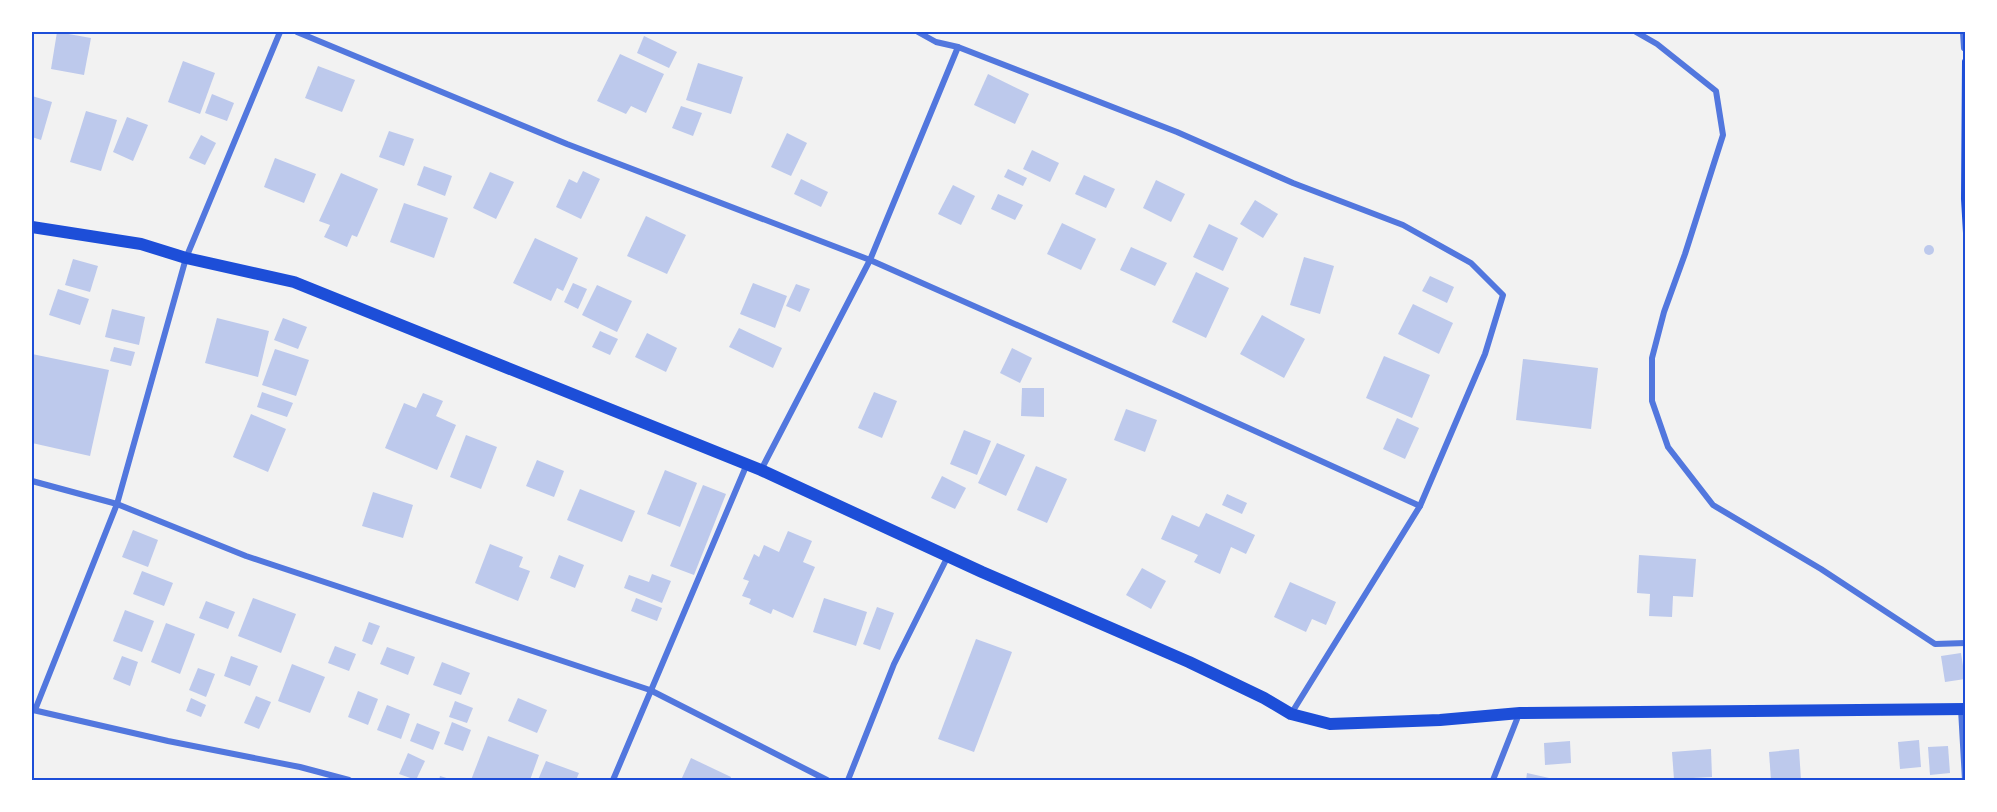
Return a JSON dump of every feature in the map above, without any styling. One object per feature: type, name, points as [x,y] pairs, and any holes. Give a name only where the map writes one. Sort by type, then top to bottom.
[{"type":"main road","points":[[32,227],[141,244],[186,258],[294,282],[761,470],[948,556],[1189,662],[1292,714],[1330,723],[1440,720],[1520,713],[1963,709]]},
{"type":"street","points":[[280,32],[186,258],[117,504],[33,710],[168,741],[300,767],[349,780]]},
{"type":"street","points":[[297,32],[567,144],[870,260],[1420,506]]},
{"type":"street","points":[[918,32],[936,42],[958,46],[1177,132],[1293,183],[1403,225],[1471,263],[1503,295],[1485,354],[1420,506],[1292,714]]},
{"type":"street","points":[[1636,32],[1657,44],[1716,91],[1723,135],[1664,312],[1652,358],[1652,401],[1668,447],[1713,505],[1821,569],[1935,644],[1965,643]]},
{"type":"street","points":[[1963,32],[1964,48]]},
{"type":"street","points":[[761,470],[870,260],[958,46]]},
{"type":"street","points":[[613,780],[747,464]]},
{"type":"street","points":[[32,481],[117,504],[246,556],[650,690],[827,780]]},
{"type":"street","points":[[848,780],[894,664],[948,556]]},
{"type":"street","points":[[1963,709],[1965,780]]},
{"type":"street","points":[[1493,780],[1520,713]]},
{"type":"path","points":[[1964,48],[1965,250]]},
{"type":"building","points":[[57,32],[91,38],[84,75],[51,69]]},
{"type":"building","points":[[644,36],[677,52],[669,68],[637,53]]},
{"type":"building","points":[[620,54],[664,74],[646,113],[631,106],[626,114],[597,101]]},
{"type":"building","points":[[183,61],[215,73],[200,114],[168,102]]},
{"type":"building","points":[[698,63],[743,77],[731,114],[686,100]]},
{"type":"building","points":[[318,66],[355,80],[342,112],[305,98]]},
{"type":"building","points":[[988,74],[1029,94],[1015,124],[974,105]]},
{"type":"building","points":[[212,94],[234,103],[227,121],[205,113]]},
{"type":"building","points":[[32,96],[52,102],[41,140],[32,137]]},
{"type":"building","points":[[681,106],[702,113],[693,136],[672,128]]},
{"type":"building","points":[[86,111],[117,120],[101,171],[70,162]]},
{"type":"building","points":[[127,117],[148,125],[133,161],[113,152]]},
{"type":"building","points":[[389,131],[414,139],[404,166],[379,157]]},
{"type":"building","points":[[787,133],[807,143],[791,176],[771,167]]},
{"type":"building","points":[[201,135],[216,143],[205,165],[189,158]]},
{"type":"building","points":[[1032,150],[1059,163],[1050,182],[1023,169]]},
{"type":"building","points":[[275,158],[316,174],[304,203],[264,187]]},
{"type":"building","points":[[424,166],[452,176],[445,196],[417,185]]},
{"type":"building","points":[[1008,169],[1027,178],[1023,186],[1004,177]]},
{"type":"building","points":[[583,171],[600,179],[581,219],[556,207],[569,179],[577,183]]},
{"type":"building","points":[[490,172],[514,182],[496,219],[473,208]]},
{"type":"building","points":[[341,173],[378,189],[357,237],[352,235],[347,247],[324,237],[330,225],[319,221]]},
{"type":"building","points":[[1084,175],[1115,189],[1106,208],[1075,194]]},
{"type":"building","points":[[801,179],[828,192],[821,207],[794,194]]},
{"type":"building","points":[[1156,180],[1185,194],[1171,222],[1143,208]]},
{"type":"building","points":[[953,185],[975,196],[961,225],[938,214]]},
{"type":"building","points":[[998,194],[1023,205],[1015,220],[991,209]]},
{"type":"building","points":[[1255,200],[1278,214],[1263,238],[1240,224]]},
{"type":"building","points":[[404,203],[448,218],[434,258],[390,242]]},
{"type":"building","points":[[646,216],[686,235],[667,274],[627,256]]},
{"type":"building","points":[[1062,223],[1096,239],[1081,270],[1047,254]]},
{"type":"building","points":[[1209,224],[1238,238],[1223,271],[1193,257]]},
{"type":"building","points":[[535,238],[578,258],[563,291],[557,288],[551,301],[513,283]]},
{"type":"building","points":[[1929,245],[1934,250],[1929,255],[1924,250]]},
{"type":"building","points":[[1131,247],[1167,263],[1155,286],[1120,270]]},
{"type":"building","points":[[1304,257],[1334,266],[1320,314],[1290,305]]},
{"type":"building","points":[[73,259],[98,266],[90,292],[65,285]]},
{"type":"building","points":[[1196,272],[1229,288],[1206,338],[1172,322]]},
{"type":"building","points":[[1430,276],[1454,287],[1447,303],[1422,291]]},
{"type":"building","points":[[573,283],[587,289],[578,309],[564,302]]},
{"type":"building","points":[[753,283],[787,296],[775,328],[740,314]]},
{"type":"building","points":[[796,284],[810,289],[800,312],[786,306]]},
{"type":"building","points":[[597,285],[632,301],[617,332],[582,315]]},
{"type":"building","points":[[58,289],[89,299],[80,325],[49,315]]},
{"type":"building","points":[[1413,304],[1453,323],[1439,354],[1398,334]]},
{"type":"building","points":[[112,309],[145,317],[139,345],[105,337]]},
{"type":"building","points":[[1262,315],[1305,339],[1284,378],[1240,354]]},
{"type":"building","points":[[217,318],[269,331],[258,377],[205,363]]},
{"type":"building","points":[[283,318],[307,327],[298,349],[274,340]]},
{"type":"building","points":[[739,328],[782,348],[773,368],[729,347]]},
{"type":"building","points":[[600,331],[618,339],[610,355],[592,347]]},
{"type":"building","points":[[647,333],[677,348],[666,372],[635,357]]},
{"type":"building","points":[[114,347],[135,352],[131,366],[110,361]]},
{"type":"building","points":[[1012,348],[1032,358],[1020,383],[1000,373]]},
{"type":"building","points":[[275,349],[309,360],[296,396],[262,385]]},
{"type":"building","points":[[32,354],[109,370],[90,456],[32,443]]},
{"type":"building","points":[[1384,356],[1430,375],[1412,418],[1366,398]]},
{"type":"building","points":[[1523,359],[1598,368],[1591,429],[1516,420]]},
{"type":"building","points":[[1022,388],[1044,388],[1044,417],[1021,416]]},
{"type":"building","points":[[262,392],[293,403],[287,417],[257,407]]},
{"type":"building","points":[[874,392],[897,401],[882,438],[858,428]]},
{"type":"building","points":[[423,393],[443,401],[436,416],[456,425],[437,470],[385,448],[404,403],[416,408]]},
{"type":"building","points":[[1126,409],[1157,420],[1145,452],[1114,440]]},
{"type":"building","points":[[251,414],[286,429],[268,472],[233,457]]},
{"type":"building","points":[[1397,418],[1419,428],[1405,459],[1383,449]]},
{"type":"building","points":[[964,430],[991,441],[977,475],[950,464]]},
{"type":"building","points":[[466,435],[497,447],[481,489],[450,477]]},
{"type":"building","points":[[997,443],[1025,455],[1006,496],[978,483]]},
{"type":"building","points":[[537,460],[564,471],[554,497],[526,486]]},
{"type":"building","points":[[1036,466],[1067,479],[1047,523],[1017,510]]},
{"type":"building","points":[[665,470],[697,483],[680,527],[647,514]]},
{"type":"building","points":[[942,476],[966,488],[955,509],[931,498]]},
{"type":"building","points":[[703,485],[726,494],[694,575],[670,566]]},
{"type":"building","points":[[580,489],[635,511],[622,542],[567,520]]},
{"type":"building","points":[[373,492],[413,505],[403,538],[362,526]]},
{"type":"building","points":[[1227,494],[1247,503],[1242,514],[1222,505]]},
{"type":"building","points":[[1206,513],[1255,535],[1246,554],[1231,547],[1220,574],[1194,562],[1198,555],[1161,539],[1172,515],[1199,527]]},
{"type":"building","points":[[133,530],[158,540],[148,567],[122,557]]},
{"type":"building","points":[[788,531],[812,541],[803,562],[815,567],[793,618],[773,609],[771,614],[749,604],[751,599],[742,596],[749,581],[743,579],[754,554],[759,557],[764,545],[779,552]]},
{"type":"building","points":[[490,544],[523,557],[519,567],[530,571],[518,601],[475,583]]},
{"type":"building","points":[[559,555],[584,565],[575,588],[550,578]]},
{"type":"building","points":[[1639,555],[1696,559],[1693,597],[1673,596],[1672,617],[1649,616],[1650,594],[1637,593]]},
{"type":"building","points":[[1142,568],[1166,581],[1151,609],[1126,595]]},
{"type":"building","points":[[142,571],[173,583],[164,606],[133,594]]},
{"type":"building","points":[[652,574],[671,581],[662,603],[624,588],[629,575],[649,582]]},
{"type":"building","points":[[1290,582],[1336,602],[1326,625],[1312,619],[1306,632],[1274,617]]},
{"type":"building","points":[[253,598],[296,614],[281,653],[238,636]]},
{"type":"building","points":[[636,598],[662,608],[657,621],[631,611]]},
{"type":"building","points":[[824,598],[867,612],[856,646],[813,632]]},
{"type":"building","points":[[206,601],[235,612],[228,629],[199,618]]},
{"type":"building","points":[[877,607],[894,613],[880,650],[863,644]]},
{"type":"building","points":[[125,610],[154,621],[142,652],[113,641]]},
{"type":"building","points":[[369,622],[380,626],[372,645],[362,641]]},
{"type":"building","points":[[166,623],[195,634],[180,674],[151,662]]},
{"type":"building","points":[[976,639],[1012,652],[974,752],[938,739]]},
{"type":"building","points":[[335,646],[356,654],[349,671],[328,663]]},
{"type":"building","points":[[387,647],[415,657],[408,675],[380,664]]},
{"type":"building","points":[[1961,653],[1965,679],[1945,682],[1941,656]]},
{"type":"building","points":[[122,656],[138,662],[130,686],[113,679]]},
{"type":"building","points":[[231,656],[258,666],[250,686],[224,676]]},
{"type":"building","points":[[442,662],[470,673],[461,695],[433,685]]},
{"type":"building","points":[[292,664],[325,677],[310,713],[278,701]]},
{"type":"building","points":[[198,668],[215,674],[206,697],[189,690]]},
{"type":"building","points":[[358,691],[378,699],[368,725],[348,717]]},
{"type":"building","points":[[256,696],[271,702],[259,729],[244,723]]},
{"type":"building","points":[[191,698],[206,705],[201,717],[186,711]]},
{"type":"building","points":[[518,698],[547,710],[537,733],[508,721]]},
{"type":"building","points":[[455,701],[473,708],[467,723],[449,717]]},
{"type":"building","points":[[387,705],[410,714],[401,739],[377,730]]},
{"type":"building","points":[[452,722],[471,730],[463,751],[444,744]]},
{"type":"building","points":[[417,723],[440,732],[433,750],[410,741]]},
{"type":"building","points":[[488,736],[539,755],[530,780],[471,780]]},
{"type":"building","points":[[1919,740],[1921,767],[1900,769],[1898,742]]},
{"type":"building","points":[[1570,741],[1571,763],[1545,765],[1544,743]]},
{"type":"building","points":[[1948,746],[1950,773],[1930,775],[1928,747]]},
{"type":"building","points":[[1711,749],[1712,777],[1674,779],[1672,752]]},
{"type":"building","points":[[1799,749],[1801,780],[1771,780],[1769,752]]},
{"type":"building","points":[[408,753],[425,761],[416,780],[399,774]]},
{"type":"building","points":[[691,758],[731,777],[730,780],[681,780]]},
{"type":"building","points":[[546,761],[579,773],[576,780],[538,780]]},
{"type":"building","points":[[1527,773],[1558,780],[1526,780]]},
{"type":"building","points":[[440,776],[453,780],[439,780]]}]
